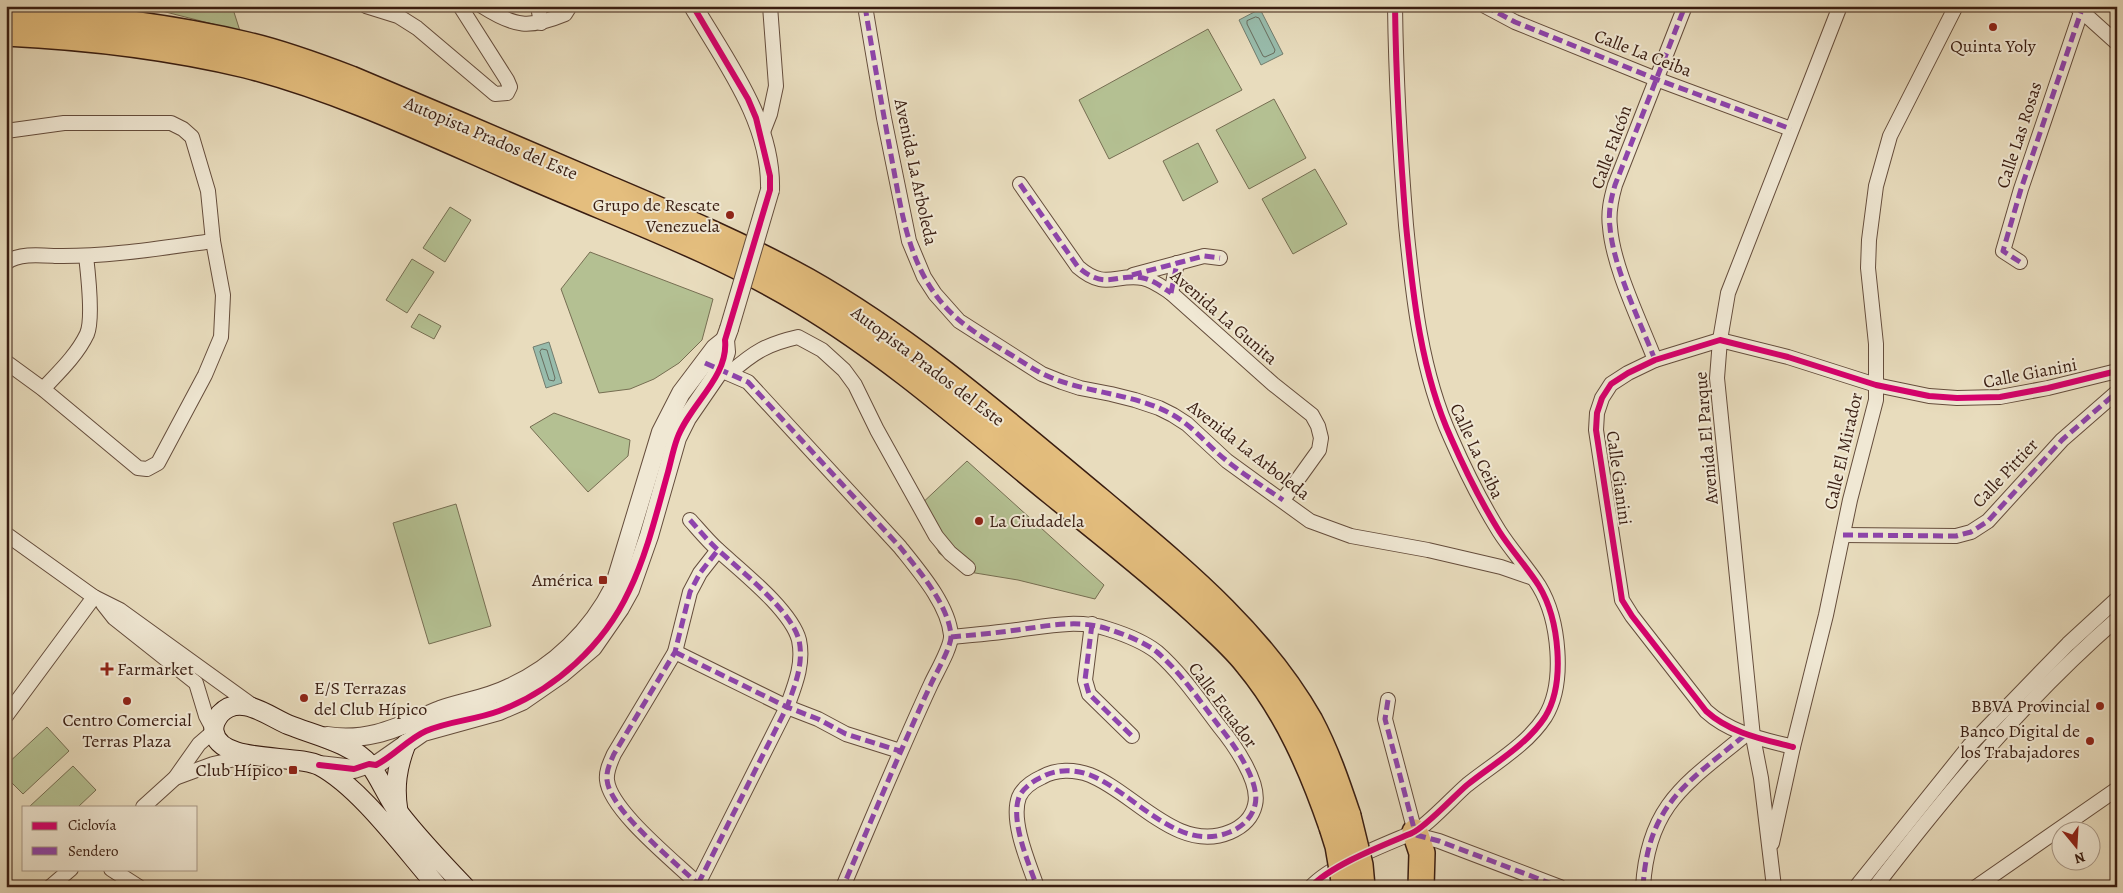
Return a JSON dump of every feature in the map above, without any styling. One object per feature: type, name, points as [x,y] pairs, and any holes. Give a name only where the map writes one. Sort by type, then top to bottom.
[{"type":"highway","name":"Autopista Prados del Este","points":[[6,13],[84,17],[195,34],[248,45],[302,61],[369,86],[716,235],[809,282],[877,324],[937,368],[1168,559],[1214,600],[1256,644],[1299,703],[1322,744],[1340,821],[1340,856],[1345,887]]},
{"type":"highway","name":"Autopista Prados del Este","points":[[6,32],[85,37],[139,44],[249,66],[307,85],[425,130],[680,239],[739,267],[802,301],[864,341],[927,389],[1166,585],[1231,644],[1251,667],[1296,738],[1316,781],[1340,821],[1360,865],[1362,887]]},
{"type":"highway","points":[[1415,834],[1422,853],[1421,887]]},
{"type":"main road","points":[[438,887],[367,806],[344,783],[319,765],[272,756],[250,755],[227,749],[217,739],[214,731],[217,719],[226,709],[243,705],[254,707],[286,724],[317,734],[347,747],[369,764],[398,812],[436,858],[465,887]]},
{"type":"main road","points":[[398,812],[395,795],[396,778],[406,744]]},
{"type":"street","points":[[366,6],[398,16],[417,28],[495,94],[508,93],[510,86],[507,80],[460,6]]},
{"type":"street","points":[[482,6],[511,23],[541,23],[565,14],[570,6]]},
{"type":"street","points":[[538,6],[541,23]]},
{"type":"street","points":[[319,765],[354,769],[369,764],[376,765],[432,728],[499,711],[522,701],[561,674],[593,647],[630,590],[649,536],[677,438],[687,418],[719,369],[715,348],[727,334],[770,190],[770,176],[756,118],[748,99],[693,6]]},
{"type":"street","points":[[761,137],[770,114],[776,86],[770,6]]},
{"type":"street","name":"Avenida La Arboleda","points":[[865,6],[909,241],[924,277],[946,308],[966,327],[1042,374],[1080,388],[1111,394],[1159,408],[1173,415],[1187,424],[1227,461],[1310,521],[1351,536],[1428,550],[1492,565],[1533,578]]},
{"type":"street","name":"Calle La Ceiba","points":[[1395,6],[1401,163],[1411,272],[1428,375],[1451,437],[1476,489],[1500,532],[1533,578],[1545,599],[1556,638],[1557,678],[1553,698],[1545,716],[1522,741],[1467,785],[1415,834]]},
{"type":"street","name":"Calle La Ceiba","points":[[1484,6],[1515,22],[1656,79],[1791,129]]},
{"type":"street","name":"Calle Falcón","points":[[1655,360],[1617,263],[1612,244],[1609,217],[1615,185],[1685,6]]},
{"type":"street","name":"Avenida El Parque","points":[[1774,887],[1749,736],[1717,378],[1720,340],[1728,293],[1840,6]]},
{"type":"street","name":"Calle El Mirador","points":[[1770,854],[1793,747],[1876,400],[1876,344],[1868,268],[1869,240],[1876,186],[1890,136],[1956,6]]},
{"type":"street","points":[[2078,9],[2117,43]]},
{"type":"street","name":"Calle Las Rosas","points":[[2020,262],[2003,251],[2078,9]]},
{"type":"street","points":[[6,131],[64,123],[172,123],[182,129],[192,137],[208,192],[213,241],[224,295],[221,337],[204,375],[158,463],[147,469],[138,468],[43,388],[6,362]]},
{"type":"street","name":"Avenida La Gunita","points":[[1020,184],[1078,267],[1086,273],[1104,280],[1113,281],[1127,277],[1144,278],[1171,293],[1273,384],[1312,415],[1318,426],[1321,438],[1319,450],[1283,500]]},
{"type":"street","points":[[6,263],[11,258],[86,256],[213,241]]},
{"type":"street","points":[[43,388],[69,362],[88,332],[90,291],[86,256]]},
{"type":"street","points":[[1127,277],[1204,256],[1220,258]]},
{"type":"street","points":[[1171,293],[1177,263]]},
{"type":"street","points":[[317,734],[353,739],[370,737],[442,710],[485,698],[528,678],[569,648],[590,626],[614,587],[661,432],[681,393],[719,369],[752,355],[774,342],[798,337],[822,350],[844,370],[855,385],[877,430],[936,536],[950,553],[968,568]]},
{"type":"street","name":"Calle Gianini","points":[[1793,747],[1749,736],[1716,720],[1706,711],[1632,616],[1622,600],[1596,430],[1597,412],[1602,398],[1611,384],[1628,373],[1655,360],[1720,340],[1788,357],[1876,385],[1929,396],[1979,399],[2048,388],[2117,371]]},
{"type":"street","points":[[719,369],[748,382],[915,566],[935,594],[946,616],[951,637],[942,663],[900,751],[843,887]]},
{"type":"street","name":"Calle Pittier","points":[[1843,535],[1956,536],[1971,532],[1995,515],[2062,440],[2117,392]]},
{"type":"street","points":[[690,520],[718,550],[736,564],[783,612],[793,626],[799,640],[801,658],[798,679],[787,706],[700,886],[669,858],[618,805],[607,781],[608,767],[614,754],[675,652],[690,592],[700,573],[718,550]]},
{"type":"street","points":[[6,534],[96,598],[120,610],[254,707]]},
{"type":"street","points":[[6,716],[96,598]]},
{"type":"street","points":[[96,598],[114,618],[196,683],[206,716],[214,731],[199,744],[175,778],[144,806]]},
{"type":"street","points":[[1856,887],[1970,745],[2055,657],[2117,599]]},
{"type":"street","points":[[1876,887],[1965,774],[2022,709],[2117,619]]},
{"type":"street","name":"Calle Ecuador","points":[[951,637],[1063,624],[1092,624],[1128,637],[1156,652],[1180,677],[1223,730],[1243,762],[1255,787],[1254,811],[1239,828],[1215,838],[1201,838],[1174,828],[1106,783],[1090,775],[1076,771],[1052,771],[1032,782],[1020,797],[1017,813],[1019,832],[1037,887]]},
{"type":"street","points":[[1092,624],[1085,680],[1089,694],[1132,736]]},
{"type":"street","points":[[675,652],[846,734],[900,751]]},
{"type":"street","points":[[1388,700],[1385,719],[1415,834]]},
{"type":"street","points":[[1643,887],[1654,832],[1670,802],[1691,778],[1749,736]]},
{"type":"street","points":[[175,778],[213,764],[250,755]]},
{"type":"street","points":[[1976,887],[2117,789]]},
{"type":"street","points":[[1311,887],[1322,877],[1386,842],[1415,834],[1439,841],[1560,887]]},
{"type":"street","points":[[50,887],[70,870]]},
{"type":"street","points":[[112,870],[138,887]]},
{"type":"shaded area","points":[[154,6],[232,6],[240,31],[154,9]]},
{"type":"shaded area","points":[[1208,29],[1242,90],[1109,159],[1079,100]]},
{"type":"shaded area","points":[[1274,99],[1306,158],[1249,189],[1216,130]]},
{"type":"shaded area","points":[[1198,143],[1218,182],[1183,201],[1163,161]]},
{"type":"shaded area","points":[[1315,169],[1347,224],[1293,254],[1262,199]]},
{"type":"shaded area","points":[[450,207],[471,220],[445,262],[423,248]]},
{"type":"shaded area","points":[[590,252],[713,299],[702,340],[679,363],[654,379],[630,389],[599,393],[561,289]]},
{"type":"shaded area","points":[[412,259],[434,272],[407,313],[386,300]]},
{"type":"shaded area","points":[[419,314],[441,326],[434,339],[411,327]]},
{"type":"shaded area","points":[[554,413],[630,440],[628,456],[588,492],[530,427]]},
{"type":"shaded area","name":"La Ciudadela","points":[[967,461],[1104,585],[1095,599],[1018,580],[963,571],[939,553],[918,507]]},
{"type":"shaded area","points":[[456,504],[491,626],[429,644],[393,523]]},
{"type":"shaded area","points":[[47,727],[69,751],[23,794],[6,777],[6,765]]},
{"type":"shaded area","points":[[73,766],[96,790],[79,806],[30,806]]},
{"type":"water","points":[[1260,9],[1283,54],[1261,65],[1239,20]]},
{"type":"water","points":[[549,342],[562,383],[546,388],[533,347]]},
{"type":"marked path","points":[[865,6],[901,209],[917,262],[942,304],[978,334],[1043,374],[1075,386],[1125,397],[1158,407],[1173,415],[1188,425],[1234,466],[1283,500]]},
{"type":"marked path","points":[[1485,6],[1515,22],[1656,79],[1791,129]]},
{"type":"marked path","points":[[1655,360],[1616,259],[1609,221],[1615,185],[1685,6]]},
{"type":"marked path","points":[[2020,262],[2003,251],[2021,189],[2081,12]]},
{"type":"marked path","points":[[1020,184],[1078,267],[1088,274],[1103,280],[1133,277],[1147,279],[1171,293]]},
{"type":"marked path","points":[[1132,275],[1204,256],[1220,258]]},
{"type":"marked path","points":[[1171,293],[1177,263]]},
{"type":"marked path","points":[[705,363],[748,382],[900,547],[932,588],[949,623],[951,640],[908,734],[843,887]]},
{"type":"marked path","points":[[1843,535],[1956,536],[1971,532],[1988,521],[2062,440],[2117,392]]},
{"type":"marked path","points":[[690,520],[714,547],[776,604],[794,628],[799,640],[800,649],[800,666],[787,707],[698,884]]},
{"type":"marked path","points":[[701,887],[646,836],[620,807],[611,793],[607,777],[614,754],[675,652],[690,592],[700,573],[718,550]]},
{"type":"marked path","points":[[951,637],[1051,625],[1085,624],[1108,629],[1140,642],[1157,652],[1190,688],[1238,752],[1254,785],[1255,805],[1249,818],[1234,830],[1211,837],[1193,835],[1175,828],[1090,775],[1065,771],[1047,774],[1026,788],[1019,797],[1017,807],[1017,818],[1025,855],[1037,887]]},
{"type":"marked path","points":[[1092,624],[1085,680],[1089,694],[1132,736]]},
{"type":"marked path","points":[[675,652],[846,734],[900,751]]},
{"type":"marked path","points":[[1388,700],[1385,719],[1415,832]]},
{"type":"marked path","points":[[1643,887],[1646,859],[1653,835],[1662,815],[1689,782],[1745,735]]},
{"type":"marked path","points":[[1416,835],[1439,841],[1560,887]]},
{"type":"cycle path","points":[[319,765],[354,769],[369,764],[376,765],[413,738],[426,731],[481,717],[520,702],[558,678],[592,647],[619,611],[629,591],[651,532],[677,439],[690,414],[715,379],[721,366],[725,353],[725,340],[770,190],[770,176],[756,118],[748,99],[693,6]]},
{"type":"cycle path","points":[[1311,887],[1344,863],[1418,830],[1467,785],[1519,746],[1545,717],[1552,703],[1558,669],[1555,633],[1546,600],[1539,586],[1499,531],[1473,486],[1441,413],[1425,361],[1415,307],[1406,225],[1396,61],[1395,6]]},
{"type":"cycle path","points":[[1793,747],[1758,738],[1736,730],[1715,719],[1706,711],[1632,616],[1622,600],[1596,430],[1597,413],[1602,398],[1611,384],[1628,373],[1655,360],[1720,340],[1788,357],[1876,385],[1929,396],[1957,398],[2000,397],[2048,388],[2117,371]]},
{"type":"place","name":"Quinta Yoly","points":[[1993,27]]},
{"type":"place","name":"Grupo de Rescate Venezuela","points":[[730,215]]},
{"type":"place","name":"La Ciudadela","points":[[979,521]]},
{"type":"place","name":"América","points":[[603,580]]},
{"type":"place","name":"Farmarket","points":[[107,669]]},
{"type":"place","name":"E/S Terrazas del Club Hípico","points":[[304,698]]},
{"type":"place","name":"Centro Comercial Terras Plaza","points":[[127,701]]},
{"type":"place","name":"BBVA Provincial","points":[[2100,706]]},
{"type":"place","name":"Banco Digital de los Trabajadores","points":[[2090,741]]},
{"type":"place","name":"Club Hípico","points":[[293,770]]}]
